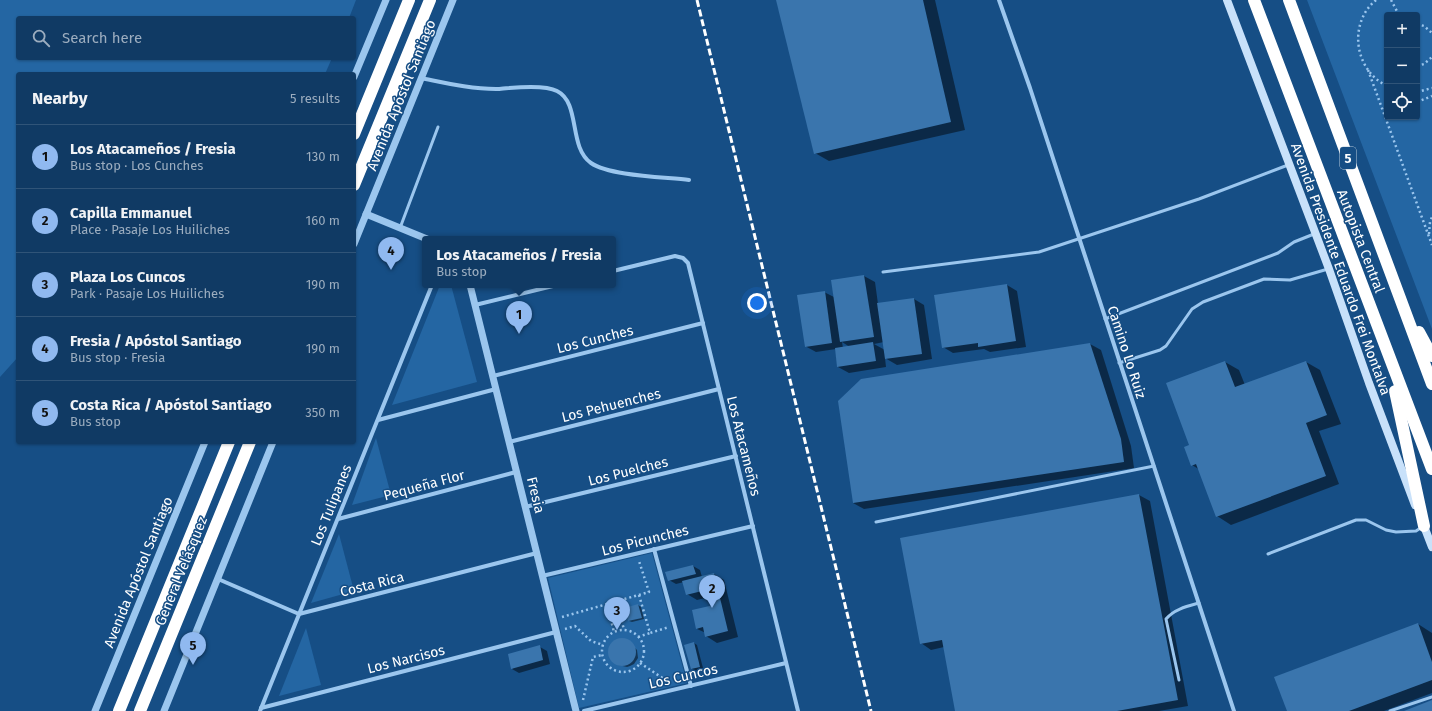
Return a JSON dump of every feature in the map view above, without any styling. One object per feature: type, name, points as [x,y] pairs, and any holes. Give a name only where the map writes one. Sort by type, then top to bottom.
[{"type":"highway","points":[[356,129],[410,0]]},
{"type":"highway","points":[[356,180],[430,0]]},
{"type":"highway","name":"Autopista Central","points":[[1254,0],[1432,469]]},
{"type":"highway","name":"Autopista Central","points":[[1289,0],[1432,384]]},
{"type":"highway","points":[[1397,290],[1432,356]]},
{"type":"highway","points":[[1384,344],[1409,451],[1424,526]]},
{"type":"highway","name":"General Velásquez","points":[[119,711],[228,444]]},
{"type":"highway","name":"General Velásquez","points":[[140,711],[249,444]]},
{"type":"main road","name":"Avenida Presidente Eduardo Frei Montalva","points":[[1227,0],[1329,269],[1379,410],[1432,547]]},
{"type":"street","points":[[356,72],[386,0]]},
{"type":"street","name":"Avenida Apóstol Santiago","points":[[356,239],[453,0]]},
{"type":"street","name":"Camino Lo Ruiz","points":[[999,0],[1032,95],[1234,711]]},
{"type":"street","points":[[421,78],[450,84],[497,89],[520,87],[552,89],[562,94],[568,103],[581,151],[591,163],[630,174],[690,180]]},
{"type":"street","points":[[366,214],[422,237]]},
{"type":"street","name":"Los Atacameños","points":[[616,270],[675,256],[683,258],[689,266],[798,711]]},
{"type":"street","name":"Los Tulipanes","points":[[260,709],[431,288]]},
{"type":"street","name":"Fresia","points":[[471,288],[576,711]]},
{"type":"street","points":[[475,305],[545,288]]},
{"type":"street","name":"Los Cunches","points":[[493,376],[703,323]]},
{"type":"street","points":[[378,420],[496,389]]},
{"type":"street","name":"Los Pehuenches","points":[[509,442],[719,389]]},
{"type":"street","name":"Avenida Apóstol Santiago","points":[[95,711],[204,444]]},
{"type":"street","points":[[164,711],[272,444]]},
{"type":"street","name":"Los Puelches","points":[[525,507],[736,456]]},
{"type":"street","name":"Pequeña Flor","points":[[338,518],[516,472]]},
{"type":"street","name":"Los Picunches","points":[[542,576],[753,526]]},
{"type":"street","points":[[654,549],[690,686]]},
{"type":"street","name":"Costa Rica","points":[[299,614],[537,553]]},
{"type":"street","points":[[218,579],[299,614]]},
{"type":"street","name":"Los Narcisos","points":[[260,709],[556,632]]},
{"type":"street","name":"Los Cuncos","points":[[584,711],[786,663]]},
{"type":"lane","points":[[400,228],[438,127]]},
{"type":"lane","points":[[884,272],[1038,252],[1199,200],[1289,164]]},
{"type":"lane","points":[[1105,319],[1278,253],[1294,242],[1315,233]]},
{"type":"lane","points":[[1119,363],[1160,350],[1166,346],[1192,309],[1203,302],[1264,279],[1290,280],[1329,269]]},
{"type":"lane","points":[[876,522],[1154,466]]},
{"type":"lane","points":[[1268,554],[1356,520],[1366,520],[1386,530],[1396,532],[1416,531],[1424,526]]},
{"type":"lane","points":[[1179,680],[1166,619],[1170,614],[1199,603]]},
{"type":"lane","points":[[1390,711],[1432,697]]},
{"type":"path","points":[[1376,0],[1370,5],[1362,20],[1358,37],[1360,54],[1384,110]]},
{"type":"path","points":[[1392,0],[1398,12]]},
{"type":"path","points":[[1420,25],[1424,26],[1432,33]]},
{"type":"path","points":[[1420,65],[1424,64],[1432,57]]},
{"type":"path","points":[[1368,70],[1380,83],[1384,85]]},
{"type":"path","points":[[1420,91],[1432,88]]},
{"type":"path","points":[[1420,101],[1432,96]]},
{"type":"path","points":[[1387,120],[1432,245]]},
{"type":"path","points":[[1432,217],[1430,222],[1429,238],[1432,241]]},
{"type":"path","points":[[562,618],[649,592],[637,554]]},
{"type":"path","points":[[639,595],[650,633]]},
{"type":"path","points":[[617,601],[624,630]]},
{"type":"path","points":[[607,604],[614,632]]},
{"type":"path","points":[[564,629],[575,626],[591,641],[603,645]]},
{"type":"path","points":[[638,637],[675,626]]},
{"type":"path","points":[[624,630],[634,633],[642,644],[644,650],[643,657],[640,663],[630,671],[616,671],[609,667],[602,655],[603,645],[608,636],[614,632],[624,630]]},
{"type":"path","points":[[582,704],[593,657],[602,655]]},
{"type":"path","points":[[640,663],[672,684]]},
{"type":"shaded area","points":[[0,0],[356,0],[350,16],[16,16],[16,60],[331,60],[326,72],[16,72],[16,359],[0,377]]},
{"type":"shaded area","points":[[1307,0],[1432,0],[1432,329]]},
{"type":"shaded area","points":[[439,288],[452,288],[477,382],[392,405]]},
{"type":"shaded area","points":[[376,438],[391,495],[352,505]]},
{"type":"shaded area","points":[[339,534],[354,591],[311,603]]},
{"type":"shaded area","points":[[652,553],[687,683],[579,708],[548,578]]},
{"type":"shaded area","points":[[306,628],[321,685],[279,696]]},
{"type":"building","points":[[776,0],[923,0],[951,122],[814,154]]},
{"type":"building","points":[[864,275],[874,337],[840,342],[831,280]]},
{"type":"building","points":[[1007,284],[1016,341],[978,347],[978,343],[942,348],[934,295]]},
{"type":"building","points":[[825,291],[832,343],[805,347],[797,295]]},
{"type":"building","points":[[914,298],[922,354],[885,359],[877,303]]},
{"type":"building","points":[[873,342],[876,361],[837,367],[835,348]]},
{"type":"building","points":[[1090,343],[1121,439],[1124,462],[853,503],[838,401],[861,379]]},
{"type":"building","points":[[1225,361],[1235,387],[1306,361],[1327,415],[1306,423],[1326,476],[1216,517],[1196,464],[1191,466],[1184,447],[1189,445],[1166,383]]},
{"type":"building","points":[[1139,494],[1178,700],[1117,711],[955,711],[942,640],[920,644],[900,538]]},
{"type":"building","points":[[693,565],[696,574],[668,581],[665,572]]},
{"type":"building","points":[[714,573],[728,631],[705,637],[703,627],[696,629],[692,610],[714,605],[710,589],[686,595],[682,581]]},
{"type":"building","points":[[638,604],[642,618],[628,621],[625,608]]},
{"type":"building","points":[[1418,623],[1432,662],[1432,680],[1349,711],[1287,711],[1274,677]]},
{"type":"building","points":[[622,638],[632,642],[636,652],[632,662],[622,666],[612,662],[608,652],[612,642]]},
{"type":"building","points":[[694,642],[700,667],[691,669],[684,645]]},
{"type":"building","points":[[540,645],[543,660],[511,669],[508,654]]},
{"type":"building","points":[[1432,700],[1432,711],[1404,711]]},
{"type":"railway","points":[[697,0],[871,711]]},
{"type":"place","name":"Fresia / Apóstol Santiago","points":[[391,270]]},
{"type":"place","name":"Los Atacameños / Fresia","points":[[519,334]]},
{"type":"place","name":"Capilla Emmanuel","points":[[712,608]]},
{"type":"place","name":"Plaza Los Cuncos","points":[[617,630]]},
{"type":"place","name":"Costa Rica / Apóstol Santiago","points":[[193,665]]}]
